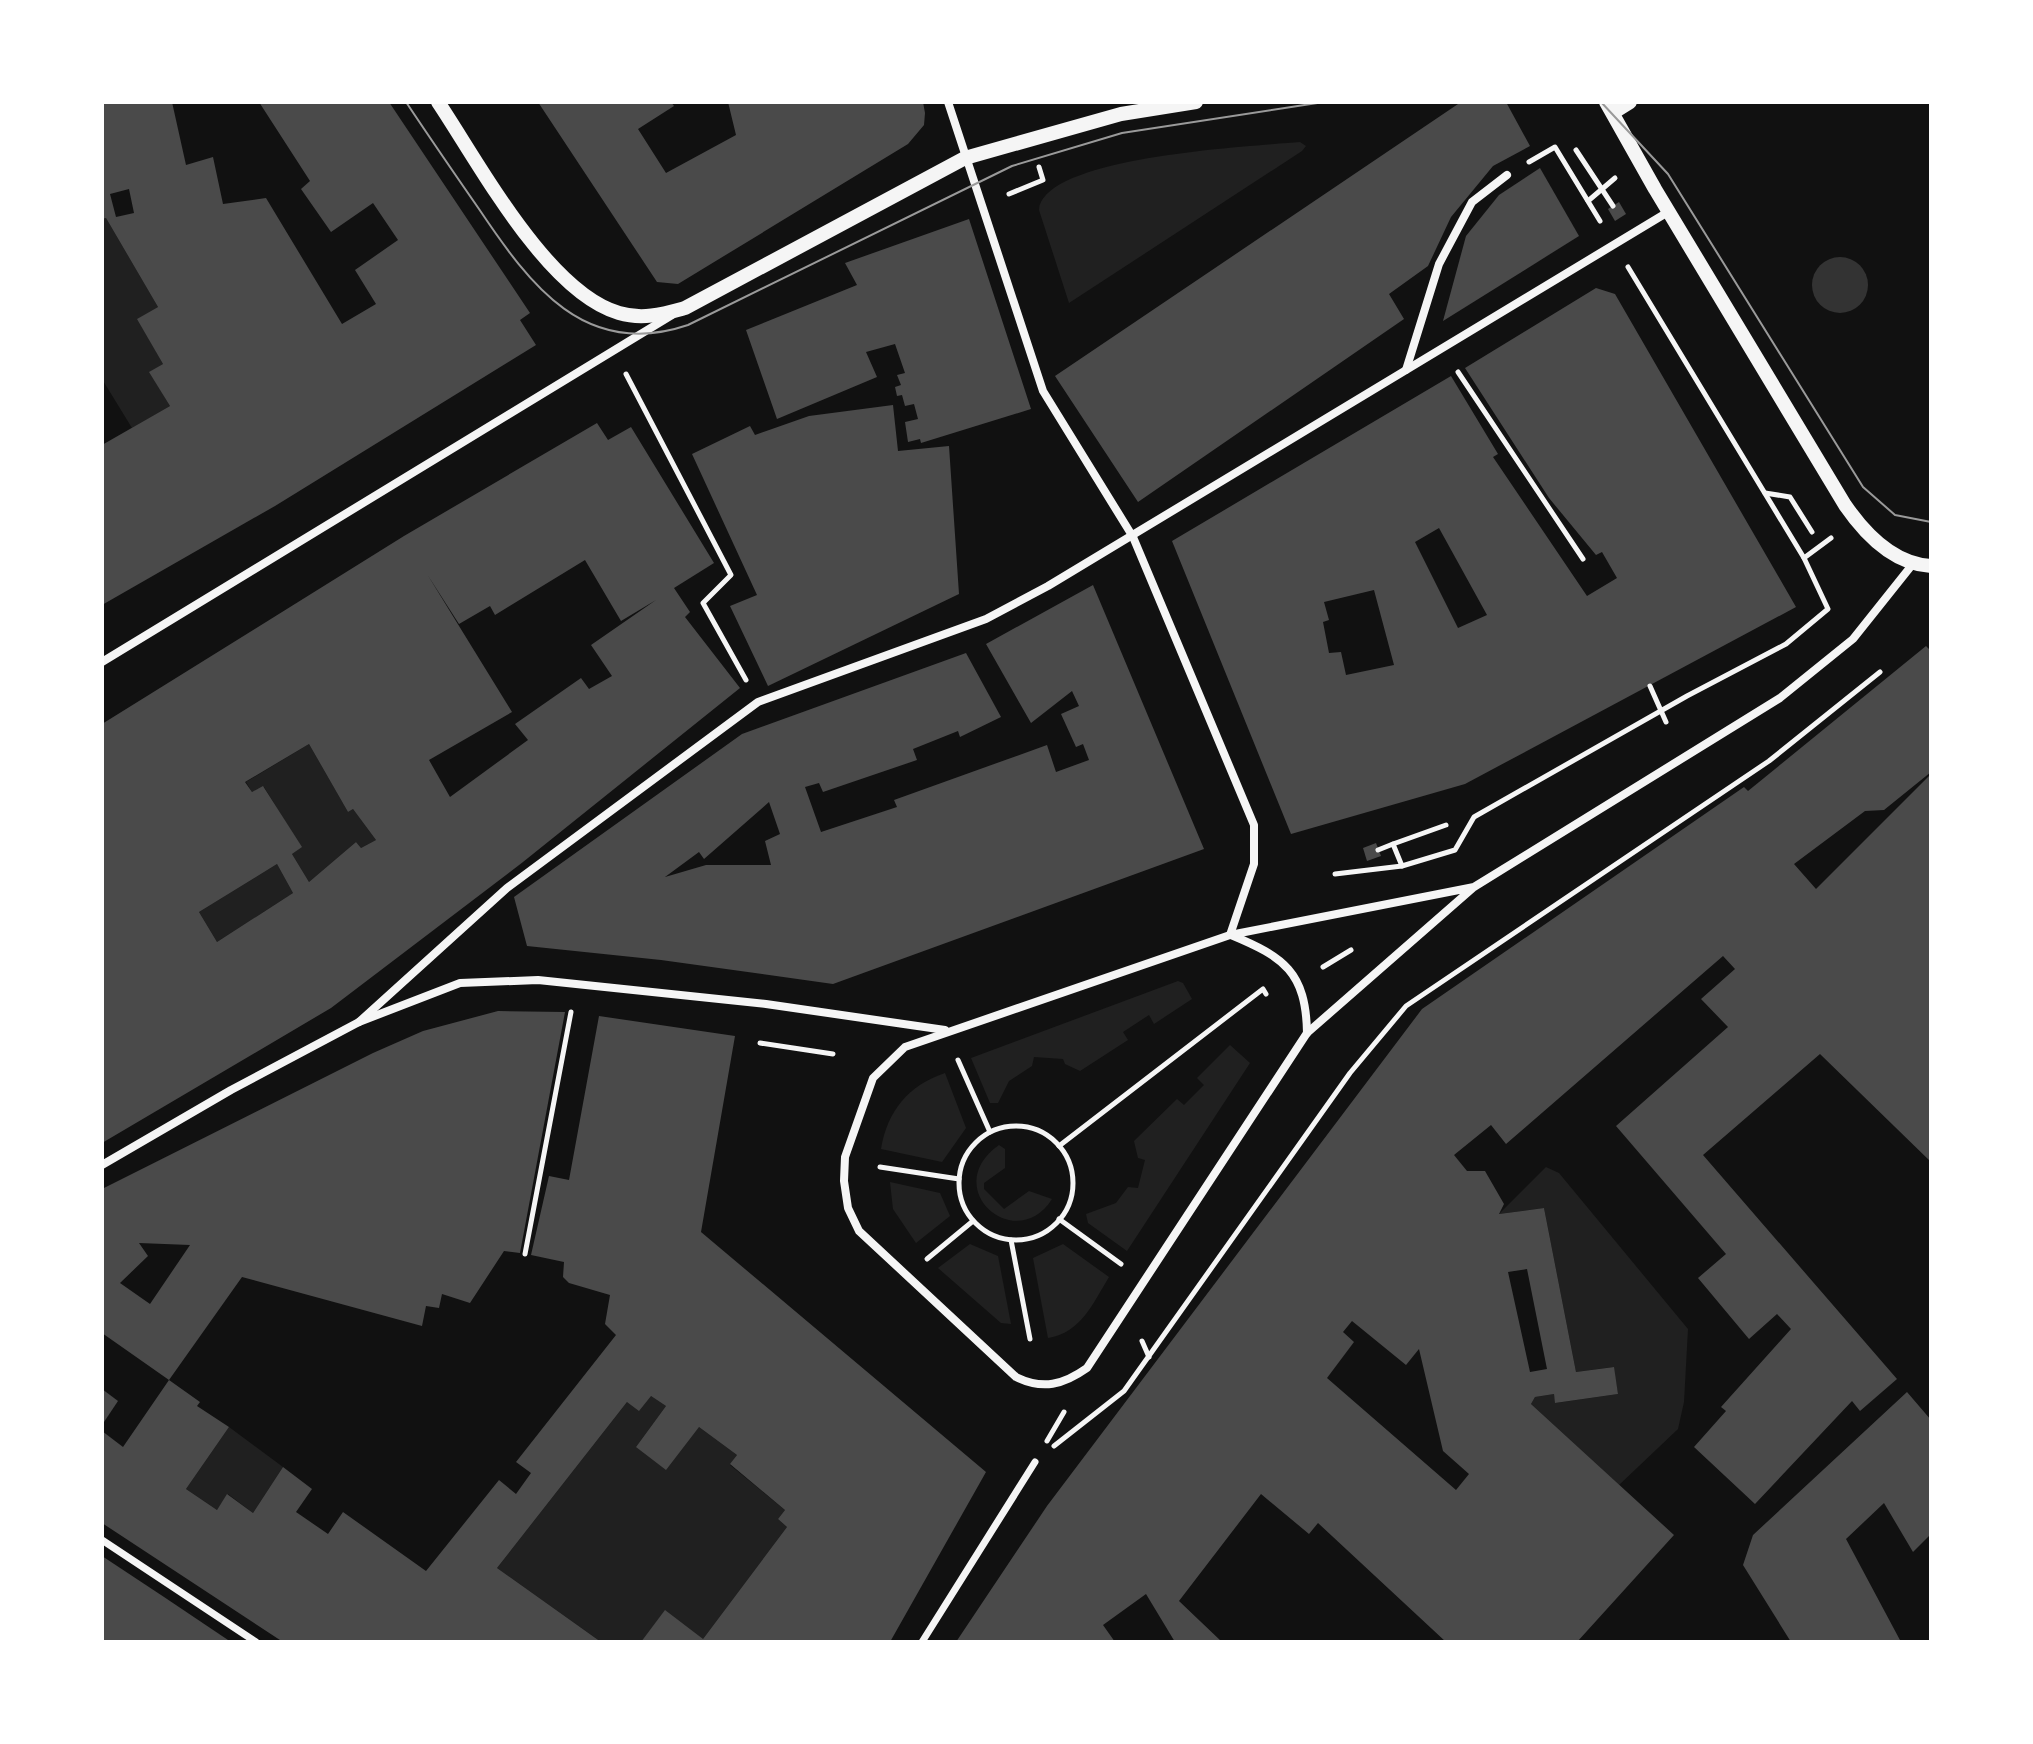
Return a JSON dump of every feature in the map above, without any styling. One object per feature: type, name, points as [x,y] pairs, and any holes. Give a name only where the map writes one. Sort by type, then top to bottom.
[{"type":"street","points":[[438,102],[544,257],[569,285],[594,302],[620,313],[651,317],[685,308]]},
{"type":"street","points":[[948,102],[1043,391],[1133,537],[1254,825],[1254,864],[1230,935]]},
{"type":"street","points":[[102,662],[685,308],[965,158],[1121,114],[1196,102]]},
{"type":"street","points":[[1630,102],[1610,107],[1668,212],[1845,505],[1870,537],[1912,565],[1931,566]]},
{"type":"street","points":[[1406,370],[1416,327],[1439,264],[1472,202],[1507,175]]},
{"type":"street","points":[[359,1022],[507,888],[758,702],[986,619],[1133,537],[1668,212]]},
{"type":"street","points":[[1474,887],[1230,935],[945,1030],[905,1047],[873,1078],[845,1157],[844,1181],[848,1208],[859,1231],[1016,1377],[1041,1386],[1070,1380],[1087,1368],[1307,1033],[1474,887],[1780,698],[1853,639],[1912,565]]},
{"type":"street","points":[[1230,935],[1282,960],[1304,993],[1307,1033]]},
{"type":"street","points":[[102,1165],[231,1090],[359,1022],[460,983],[538,980],[766,1004],[945,1030]]},
{"type":"street","points":[[922,1642],[1035,1462]]},
{"type":"street","points":[[102,1540],[256,1642]]},
{"type":"path","points":[[1335,874],[1402,866],[1455,850],[1474,817],[1661,710],[1786,644],[1828,609],[1804,558],[1555,147],[1536,158]]},
{"type":"path","points":[[1576,150],[1613,206]]},
{"type":"path","points":[[1001,197],[1043,180],[1036,159]]},
{"type":"path","points":[[1588,201],[1603,191],[1620,172]]},
{"type":"path","points":[[1442,348],[1583,559]]},
{"type":"path","points":[[625,373],[731,575],[703,603],[743,676]]},
{"type":"path","points":[[1765,493],[1790,497],[1812,532]]},
{"type":"path","points":[[1804,558],[1836,534]]},
{"type":"path","points":[[1035,1462],[1124,1391],[1350,1073],[1406,1006],[1769,761],[1880,672]]},
{"type":"path","points":[[1650,686],[1666,722]]},
{"type":"path","points":[[1378,850],[1446,825]]},
{"type":"path","points":[[1393,844],[1402,866]]},
{"type":"path","points":[[1323,967],[1351,950]]},
{"type":"path","points":[[1059,1146],[1263,989],[1272,1002]]},
{"type":"path","points":[[525,1254],[571,1012]]},
{"type":"path","points":[[760,1043],[833,1054]]},
{"type":"path","points":[[958,1060],[990,1132]]},
{"type":"path","points":[[1007,1126],[1042,1132],[1059,1146],[1068,1160],[1073,1179],[1071,1198],[1049,1230],[1031,1239],[1011,1240],[992,1235],[973,1221],[965,1209],[959,1179],[965,1157],[975,1142],[990,1132],[1007,1126]]},
{"type":"path","points":[[880,1167],[959,1179]]},
{"type":"path","points":[[1059,1219],[1128,1269]]},
{"type":"path","points":[[923,1262],[973,1221]]},
{"type":"path","points":[[1011,1240],[1030,1339]]},
{"type":"path","points":[[1141,1343],[1149,1357]]},
{"type":"path","points":[[1035,1462],[1087,1368]]},
{"type":"shaded area","points":[[1300,142],[1306,146],[1302,151],[1069,303],[1039,210],[1049,192],[1075,177],[1154,157]]},
{"type":"shaded area","points":[[106,218],[158,307],[138,319],[163,364],[150,372],[170,406],[132,428],[102,379],[102,219]]},
{"type":"shaded area","points":[[1840,257],[1860,265],[1868,285],[1860,305],[1840,313],[1820,305],[1812,285],[1820,265]]},
{"type":"shaded area","points":[[309,744],[348,812],[353,809],[376,840],[361,848],[356,842],[309,882],[292,854],[301,847],[264,787],[252,792],[246,782]]},
{"type":"shaded area","points":[[277,864],[293,893],[217,942],[199,912]]},
{"type":"shaded area","points":[[1178,981],[1183,983],[1192,999],[1154,1024],[1149,1015],[1123,1032],[1128,1040],[1080,1071],[1065,1064],[1063,1059],[1034,1057],[1032,1066],[1009,1081],[998,1103],[990,1103],[971,1058]]},
{"type":"shaded area","points":[[1230,1045],[1250,1063],[1127,1251],[1088,1223],[1086,1214],[1116,1203],[1128,1187],[1138,1188],[1145,1160],[1138,1158],[1134,1141],[1177,1099],[1184,1105],[1204,1085],[1197,1078]]},
{"type":"shaded area","points":[[945,1073],[966,1128],[942,1162],[881,1149],[888,1123],[902,1101],[921,1085]]},
{"type":"shaded area","points":[[999,1145],[1005,1149],[1005,1168],[984,1183],[984,1189],[1004,1209],[1029,1191],[1052,1199],[1037,1215],[1020,1221],[1003,1218],[989,1210],[979,1196],[976,1180],[982,1162]]},
{"type":"shaded area","points":[[1546,1167],[1559,1173],[1688,1329],[1684,1402],[1678,1429],[1619,1485],[1531,1404],[1535,1397],[1554,1394],[1556,1403],[1618,1394],[1613,1367],[1576,1372],[1544,1208],[1499,1214]]},
{"type":"shaded area","points":[[890,1182],[940,1193],[950,1216],[916,1243],[893,1209]]},
{"type":"shaded area","points":[[970,1244],[998,1256],[1011,1324],[1001,1323],[938,1268]]},
{"type":"shaded area","points":[[1063,1244],[1109,1277],[1078,1323],[1048,1338],[1033,1258]]},
{"type":"shaded area","points":[[651,1396],[666,1406],[636,1447],[699,1427],[737,1455],[730,1465],[785,1510],[778,1519],[787,1527],[703,1639],[601,1642],[497,1568],[627,1402]]},
{"type":"shaded area","points":[[229,1427],[283,1467],[253,1513],[228,1494],[217,1510],[186,1489]]},
{"type":"building","points":[[102,102],[172,102],[186,165],[213,157],[223,204],[266,198],[342,324],[376,304],[355,270],[398,240],[373,203],[331,232],[301,189],[310,181],[259,102],[389,102],[530,313],[520,320],[536,345],[275,506],[102,605],[102,445],[170,406],[149,372],[163,364],[137,319],[158,307],[106,218],[102,219]],"holes":[[[129,189],[134,213],[116,217],[110,194]]]},
{"type":"building","points":[[538,102],[671,102],[674,106],[638,129],[666,173],[736,135],[728,102],[923,102],[925,113],[924,125],[908,144],[678,284],[657,282]]},
{"type":"building","points":[[1461,102],[1506,102],[1530,146],[1493,166],[1451,217],[1428,266],[1389,294],[1404,319],[1138,502],[1055,376]]},
{"type":"building","points":[[1540,168],[1579,236],[1443,321],[1466,236],[1499,195]]},
{"type":"building","points":[[1619,202],[1626,214],[1615,221],[1608,209]]},
{"type":"building","points":[[969,219],[1031,409],[921,443],[920,439],[908,442],[905,422],[918,419],[914,404],[905,406],[902,395],[897,396],[895,387],[901,385],[897,375],[905,373],[895,344],[866,352],[877,377],[777,419],[746,330],[857,285],[845,263]]},
{"type":"building","points":[[1596,288],[1615,294],[1796,607],[1465,784],[1291,834],[1172,541],[1451,376],[1498,454],[1493,457],[1587,596],[1617,578],[1602,552],[1596,555],[1549,498],[1465,368]],"holes":[[[1439,528],[1487,615],[1458,628],[1415,542]],[[1374,590],[1394,665],[1346,675],[1341,652],[1329,653],[1323,622],[1329,620],[1324,602]]]},
{"type":"building","points":[[893,405],[898,451],[949,446],[959,594],[768,686],[730,606],[757,595],[692,454],[750,426],[755,435],[809,416]]},
{"type":"building","points":[[597,423],[608,440],[631,427],[714,563],[674,588],[690,612],[685,617],[740,688],[523,862],[331,1008],[102,1143],[102,724],[404,536]],"holes":[[[585,560],[621,621],[656,600],[591,645],[612,676],[589,689],[581,678],[515,724],[528,740],[450,797],[429,760],[512,712],[427,574],[459,624],[490,606],[495,615]],[[309,744],[348,812],[353,809],[376,840],[361,848],[356,842],[309,882],[292,854],[302,847],[263,786],[252,792],[245,782]],[[277,864],[293,893],[217,942],[199,912]]]},
{"type":"building","points":[[1093,585],[1204,849],[833,984],[661,960],[527,946],[514,897],[742,734],[966,653],[1001,717],[960,737],[958,731],[913,749],[917,760],[823,792],[819,783],[805,787],[821,832],[897,807],[894,800],[1047,745],[1056,772],[1089,760],[1083,744],[1076,747],[1061,714],[1079,706],[1072,691],[1031,723],[986,644]],"holes":[[[769,802],[780,834],[765,841],[771,865],[706,865],[665,877],[699,852],[704,859]]]},
{"type":"building","points":[[1926,646],[1931,651],[1931,772],[1884,810],[1865,811],[1794,864],[1816,889],[1931,774],[1931,1162],[1820,1054],[1703,1155],[1897,1379],[1860,1411],[1852,1401],[1755,1504],[1694,1447],[1726,1411],[1721,1407],[1791,1329],[1777,1314],[1749,1339],[1698,1278],[1726,1254],[1616,1126],[1728,1027],[1701,999],[1735,969],[1723,956],[1506,1144],[1491,1125],[1454,1155],[1467,1171],[1485,1171],[1504,1204],[1499,1214],[1544,1208],[1576,1372],[1614,1367],[1618,1394],[1555,1403],[1554,1394],[1535,1397],[1531,1404],[1674,1535],[1577,1642],[1446,1642],[1318,1523],[1309,1534],[1261,1494],[1179,1601],[1222,1642],[1175,1642],[1146,1594],[1103,1625],[1115,1642],[956,1642],[1047,1506],[1422,1009],[1744,787],[1748,791]],"holes":[[[1527,1269],[1547,1369],[1530,1372],[1508,1272]],[[1352,1321],[1406,1365],[1419,1349],[1443,1451],[1469,1474],[1456,1490],[1327,1378],[1354,1342],[1343,1332]]]},
{"type":"building","points":[[1376,843],[1381,856],[1367,861],[1363,848]]},
{"type":"building","points":[[498,1011],[565,1012],[520,1253],[504,1251],[470,1303],[442,1294],[439,1308],[426,1306],[422,1326],[242,1277],[169,1380],[102,1333],[102,1189],[423,1031]],"holes":[[[139,1243],[190,1245],[150,1304],[120,1283],[148,1256]]]},
{"type":"building","points":[[599,1016],[735,1036],[701,1232],[986,1472],[890,1642],[641,1642],[665,1610],[703,1639],[787,1527],[778,1519],[785,1510],[730,1464],[737,1455],[699,1427],[666,1470],[636,1447],[666,1406],[651,1396],[639,1411],[627,1402],[497,1568],[601,1642],[283,1642],[102,1523],[102,1431],[123,1447],[169,1380],[200,1402],[197,1406],[229,1427],[186,1489],[217,1510],[227,1494],[253,1513],[283,1467],[312,1489],[296,1512],[328,1534],[343,1512],[426,1571],[499,1480],[516,1494],[531,1473],[516,1462],[616,1335],[605,1324],[610,1295],[569,1283],[563,1277],[564,1262],[531,1255],[549,1176],[569,1180]]},
{"type":"building","points":[[102,1389],[118,1401],[102,1425]]},
{"type":"building","points":[[1907,1392],[1931,1420],[1931,1534],[1913,1552],[1884,1503],[1846,1539],[1901,1642],[1791,1642],[1743,1565],[1753,1535]]},
{"type":"building","points":[[102,1556],[164,1597],[231,1642],[102,1642]]},
{"type":"tram line","points":[[406,102],[498,237],[540,288],[564,309],[590,324],[619,332],[652,333],[688,325],[1012,166],[1122,133],[1324,102]]},
{"type":"tram line","points":[[1601,102],[1668,174],[1863,487],[1895,515],[1931,522]]}]
